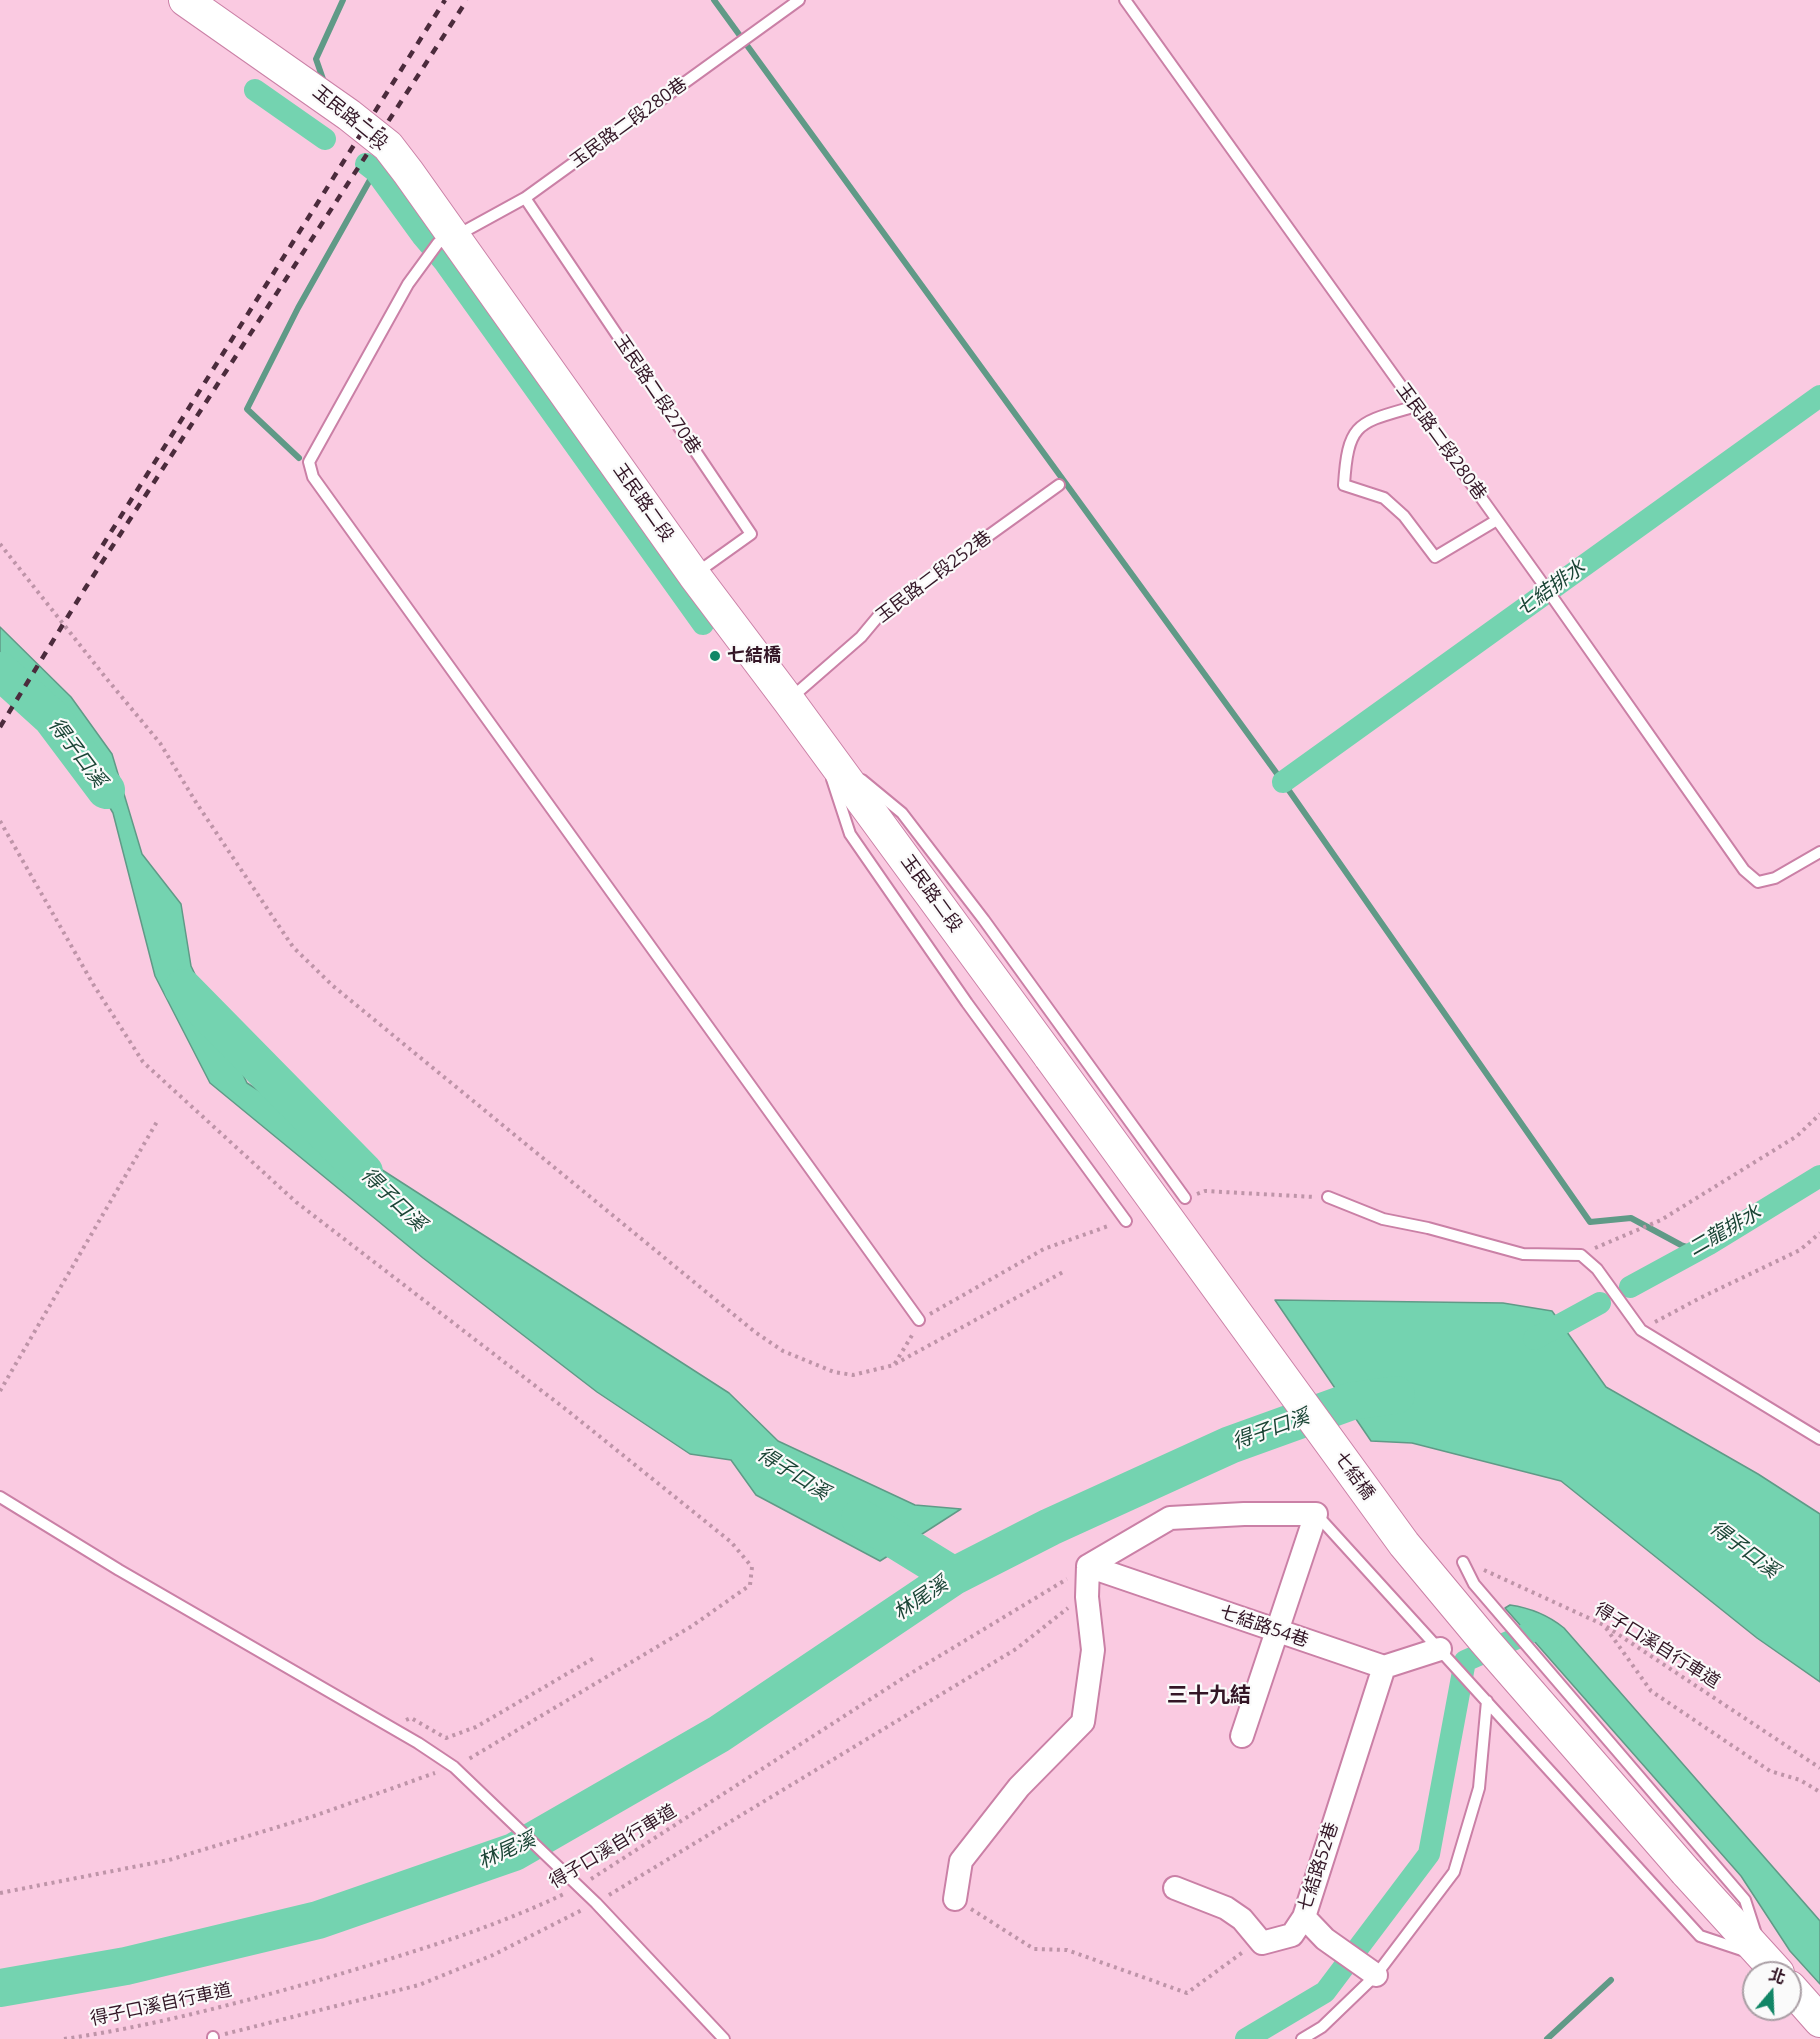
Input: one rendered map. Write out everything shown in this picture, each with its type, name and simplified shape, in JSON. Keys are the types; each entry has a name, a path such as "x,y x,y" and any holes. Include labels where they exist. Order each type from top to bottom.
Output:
{"street":[{"name":"玉民路二段","path":"185,0 318,92 388,146 694,575 1050,1057"},
{"name":"七結橋","path":"1050,1057 1404,1544 1484,1640 1686,1872 1767,1961"},
{"path":"955,1899 961,1861 1019,1787 1083,1722 1093,1650 1087,1597 1088,1566 1170,1518 1244,1514 1316,1514 1242,1736"},
{"name":"七結路54巷","path":"1088,1566 1384,1667"},
{"path":"1384,1667 1440,1649"},
{"name":"七結路52巷","path":"1262,1943 1292,1935 1304,1917 1384,1667"},
{"path":"1175,1888 1226,1908 1242,1919 1262,1943"},
{"path":"1304,1917 1325,1939 1377,1976"},
{"path":"1802,2001 1820,2021"}],"lane":[{"name":"玉民路二段280巷","path":"799,0 525,198 454,237 438,243 408,284 309,462 313,477 919,1320"},
{"name":"玉民路二段280巷","path":"1125,0 1553,598 1744,870 1758,882 1775,878 1820,852"},
{"name":"玉民路二段270巷","path":"525,198 751,534 694,575"},
{"path":"1416,406 1371,419 1354,432 1346,460 1344,485 1384,498 1404,516 1435,557 1497,520"},
{"name":"玉民路二段252巷","path":"789,701 861,637 881,613 1059,485"},
{"path":"821,744 902,813 984,920 1185,1198"},
{"path":"821,744 850,834 967,1003 1126,1221"},
{"path":"1328,1197 1383,1219 1428,1228 1522,1254 1581,1256 1597,1269 1641,1330 1820,1439"},
{"path":"0,1497 119,1570 408,1737 454,1767 596,1903 724,2039"},
{"path":"1316,1514 1700,1936 1761,1961"},
{"path":"1463,1562 1474,1584 1745,1900 1769,1961"},
{"path":"1302,2039 1322,2027 1377,1976 1454,1872 1479,1788 1487,1701"}],"path":[{"path":"0,544 160,742 203,813 293,947 333,986 384,1030 746,1324 783,1351 834,1372 853,1375 894,1365 1065,1270"},
{"path":"0,821 93,984 143,1062 296,1202 577,1419 731,1542 752,1567 750,1585 692,1626 454,1767 314,1816 169,1860 0,1893"},
{"path":"1581,1256 1607,1241 1660,1220 1797,1136 1820,1114"},
{"path":"0,1391 158,1120"},
{"path":"1641,1330 1700,1298 1800,1250 1820,1233"},
{"path":"894,1365 912,1338 919,1320"},
{"name":"得子口溪自行車道","path":"1463,1562 1604,1625 1820,1768"},
{"name":"得子口溪自行車道","path":"64,2039 111,2032 249,2000 408,1954 536,1907 580,1887 908,1675 1088,1566"},
{"path":"213,2038 419,1985 493,1955 596,1903 1016,1649 1058,1615 1087,1597"},
{"path":"1604,1625 1651,1691 1770,1771 1800,1780 1820,1792"},
{"path":"405,1720 411,1718 446,1738 476,1727 594,1658"},
{"path":"955,1899 1034,1949 1067,1950 1187,1993 1250,1947 1262,1943"}],"water":[{"path":"0,627 71,697 112,754 142,854 181,904 191,966 247,1083 729,1393 778,1441 915,1505 961,1509 880,1561 756,1495 731,1460 690,1454 597,1392 423,1258 210,1083 155,976 113,813 45,697 0,675"},
{"path":"1275,1300 1503,1303 1552,1311 1606,1387 1758,1474 1820,1514 1820,1682 1757,1638 1561,1481 1412,1443 1371,1441"},
{"path":"1510,1605 1525,1608 1552,1619 1564,1628 1820,1921 1820,1984 1802,1964 1802,1961 1799,1961 1790,1951 1741,1876 1505,1608"}],"waterway":[{"path":"327,84 324,82 316,59 343,0"},
{"path":"714,0 1283,782 1590,1222 1631,1218 1681,1245 1697,1250"},
{"path":"255,90 325,139"},
{"path":"366,164 375,171 445,263 703,624"},
{"path":"299,458 247,409 298,308 375,171"},
{"name":"七結排水","path":"1283,782 1820,396"},
{"name":"得子口溪","path":"0,671 52,718 106,790"},
{"name":"得子口溪","path":"183,988 364,1172"},
{"name":"二龍排水","path":"1630,1287 1709,1244 1820,1176"},
{"name":"二龍排水","path":"1534,1339 1600,1303"},
{"name":"林尾溪","path":"0,1988 126,1966 318,1920 514,1852 719,1734 954,1576 1050,1527 1230,1445 1352,1401 1396,1395"},
{"name":"得子口溪","path":"860,1518 954,1576"},
{"path":"1246,2039 1325,1992 1429,1854 1465,1661 1540,1628 1551,1640"},
{"path":"1547,2039 1611,1980"}],"railway":[{"path":"94,559 445,0"},
{"path":"0,727 86,587 467,0"}],"place":[{"name":"七結橋","path":"715,656"}],"district":[{"name":"三十九結","path":"1209,1696"}]}
